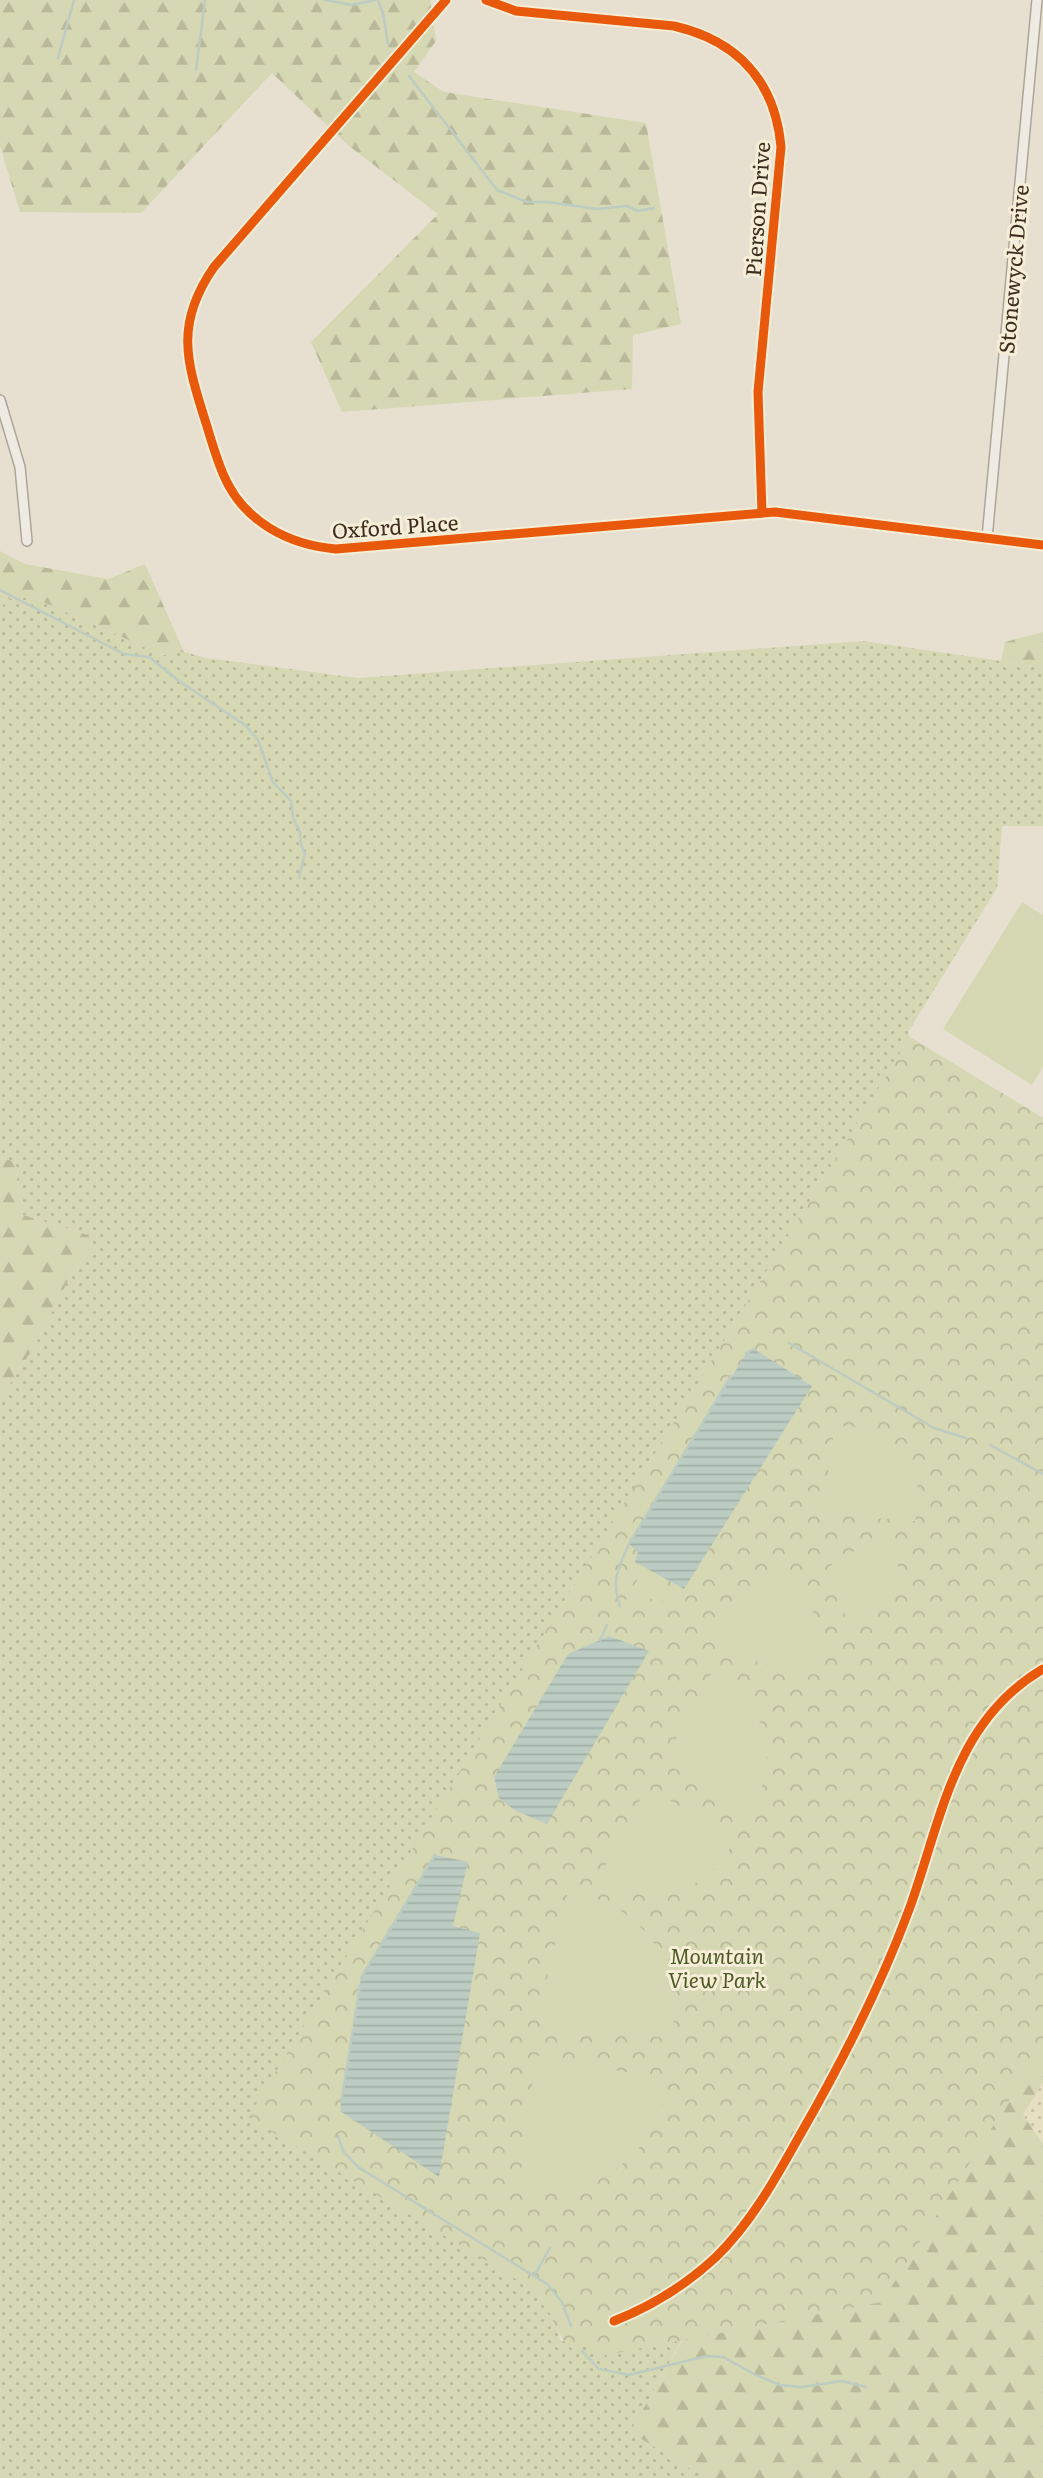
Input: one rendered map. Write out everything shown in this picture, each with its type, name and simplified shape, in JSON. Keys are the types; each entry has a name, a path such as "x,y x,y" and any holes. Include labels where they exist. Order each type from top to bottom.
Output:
{"street":[{"name":"Oxford Place","path":"446,0 214,267 200,290 189,325 187,343 190,372 219,462 233,492 250,513 282,536 307,545 336,549 762,513 786,513 1043,545"},
{"name":"Pierson Drive","path":"486,0 516,11 674,26 690,30 705,35 730,50 750,67 766,90 777,117 781,147 758,392 762,513"},
{"name":"Stonewyck Drive","path":"987,538 1040,12 1037,0"},
{"path":"0,400 20,467 27,541"},
{"path":"614,2321 658,2301 688,2281 738,2234 757,2207 821,2098 875,1992 910,1907 962,1755 978,1729 1003,1700 1043,1669"}],"shaded area":[{"path":"754,1349 812,1386 684,1589 635,1562 638,1552 629,1544 747,1352"},
{"path":"609,1636 649,1651 547,1824 516,1811 499,1798 494,1777 568,1654"},
{"path":"435,1855 468,1862 453,1926 480,1933 439,2177 340,2111 361,1978"},
{"path":"1043,2082 1043,2144 1023,2115"}],"green space":[{"path":"0,0 430,0 436,41 414,72 444,92 646,123 681,324 633,335 632,389 342,412 311,342 438,214 349,146 272,73 141,213 20,212 0,146"},
{"path":"0,551 25,564 108,579 145,564 184,652 162,655 32,597 5,599 0,616"},
{"path":"32,597 162,655 184,652 206,658 358,678 863,641 1043,669 1043,826 1002,826 997,888 908,1032 910,1037 249,2117 531,2288 546,2306 561,2341 589,2343 597,2356 695,2316 631,2432 706,2478 0,2478 0,1399 34,1347 68,1281 93,1243 88,1235 23,1215 14,1161 0,1158 0,616 5,599"},
{"path":"1043,632 1043,669 1001,661 1005,642"},
{"path":"1022,902 1043,915 1043,1067 1032,1085 943,1029"},
{"name":"Mountain View Park","path":"910,1037 1043,1118 1043,2047 882,2302 596,2357 589,2343 574,2350 566,2343 539,2295 531,2288 248,2117"},
{"path":"0,1158 14,1161 23,1215 88,1235 93,1243 68,1281 34,1347 0,1399"},
{"path":"835,1427 863,1428 879,1434 893,1443 904,1455 917,1485 915,1521 829,1515 823,1505"},
{"path":"893,1541 898,1569 891,1594 873,1613 847,1623 831,1562 835,1556"},
{"path":"781,1572 793,1575 834,1650 817,1660 782,1666 749,1658 722,1635 712,1619"},
{"path":"641,1574 667,1591 660,1604 633,1587"},
{"path":"632,1590 658,1606 651,1617 625,1601"},
{"path":"712,1672 731,1684 746,1699 757,1715 764,1734 767,1753 765,1773 760,1793 750,1813 669,1765 667,1756"},
{"path":"1043,1710 1043,2082 1023,2115 1043,2144 1043,2478 706,2478 630,2432"},
{"path":"655,1792 735,1839 724,1858 710,1873 694,1884 658,1894 618,1888 599,1878 642,1796"},
{"path":"568,1891 594,1898 618,1909 637,1924 653,1942 664,1963 671,1986 674,2011 672,2038 546,2027 538,2015"},
{"path":"536,2055 667,2080 661,2107 651,2131 636,2151 618,2167 596,2179 572,2186 547,2189 519,2186"}],"waterway":[{"path":"58,58 74,0"},
{"path":"196,70 205,0"},
{"path":"325,0 352,5 375,0"},
{"path":"378,0 388,44"},
{"path":"409,76 497,190 527,202 597,209 627,206 638,211 654,208"},
{"path":"0,590 124,654 149,657 179,681 245,725 258,740 273,782 291,801 293,817 305,854 299,878"},
{"path":"789,1343 934,1428 966,1438"},
{"path":"746,1353 754,1349"},
{"path":"620,1606 616,1581 629,1544 731,1376"},
{"path":"990,1445 1043,1474"},
{"path":"600,1640 607,1625"},
{"path":"361,1978 435,1855"},
{"path":"354,2023 360,1985"},
{"path":"341,2103 353,2030"},
{"path":"338,2136 343,2151 358,2167 547,2284 562,2302 571,2326"},
{"path":"534,2276 550,2248"},
{"path":"582,2351 599,2369 629,2375 707,2356 723,2357 780,2385 801,2387 842,2381 866,2387"}],"cycle path":[{"path":"446,0 214,267 193,306 188,342 189,360 198,398 224,476 243,506 256,518 285,536 319,547 336,549 775,512 1043,545"},
{"path":"486,0 516,11 674,26 697,33 734,53 749,67 771,102 781,147 758,392 762,513"},
{"path":"614,2321 642,2309 693,2277 729,2244 762,2199 831,2080 874,1995 910,1907 955,1774 970,1744 989,1716 1013,1691 1043,1669"}]}
